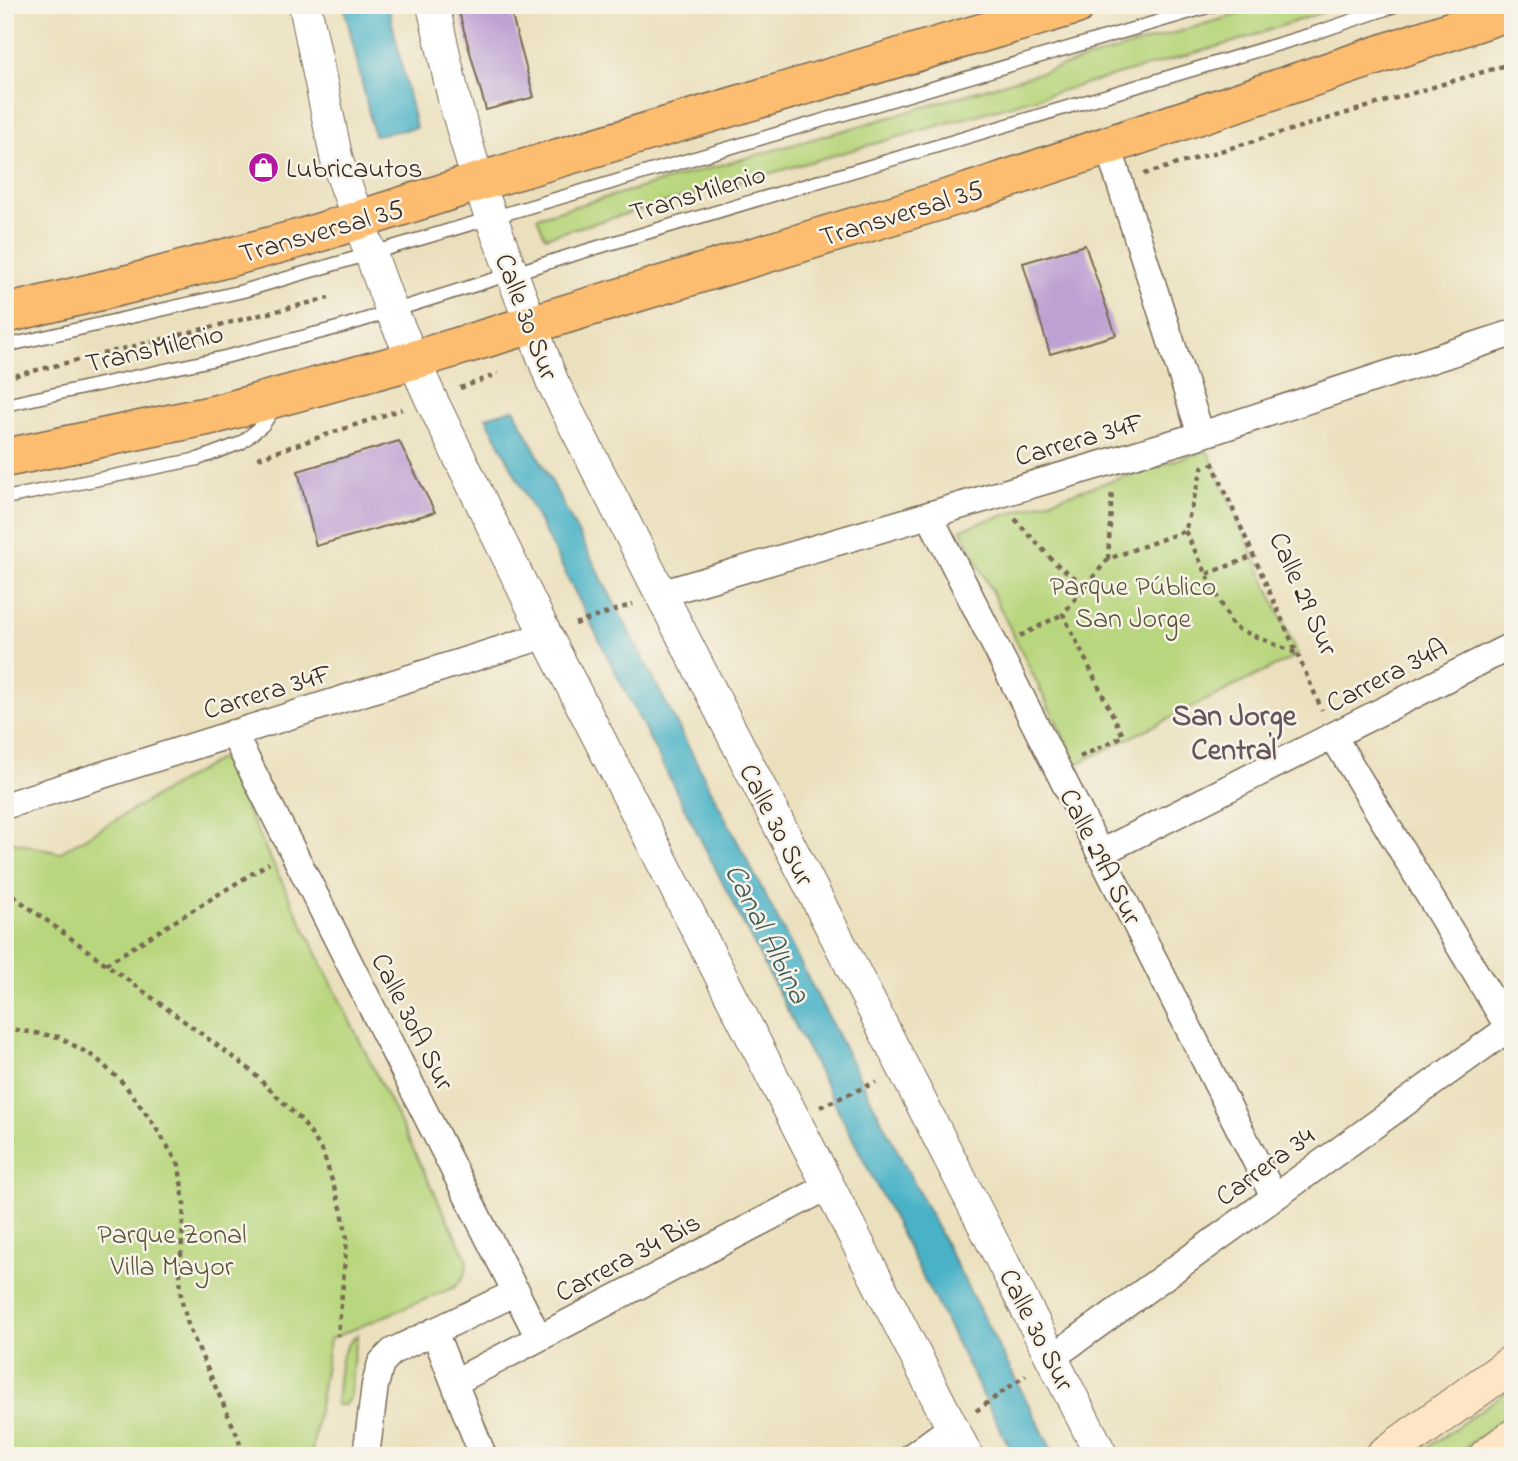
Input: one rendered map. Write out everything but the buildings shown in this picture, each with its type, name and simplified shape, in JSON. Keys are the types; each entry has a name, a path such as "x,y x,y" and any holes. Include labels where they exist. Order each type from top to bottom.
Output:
{"highway":[{"name":"Transversal 35","path":"5,314 146,280 364,237 478,183 1076,5"},
{"name":"Transversal 35","path":"5,458 161,427 414,360 969,192 1513,10"}],"main road":[{"path":"1384,1456 1513,1363"},
{"path":"1488,1456 1513,1438"}],"street":[{"path":"305,5 337,161 392,312 546,635 828,1186 962,1420 967,1456"},
{"path":"433,5 454,99 478,183"},
{"path":"1108,146 1204,443"},
{"name":"Calle 30 Sur","path":"478,183 552,381 575,429 660,594 1040,1365 1102,1456"},
{"name":"Carrera 34F","path":"660,594 1114,461 1204,443 1513,333"},
{"name":"Calle 29A Sur","path":"929,515 1274,1197"},
{"name":"Carrera 34F","path":"7,805 546,635"},
{"name":"Carrera 34A","path":"1100,853 1513,645"},
{"name":"Calle 30A Sur","path":"233,733 540,1338"},
{"path":"1333,736 1511,1029"},
{"name":"Carrera 34","path":"1040,1365 1511,1029"},
{"name":"Carrera 34 Bis","path":"455,1382 828,1186"},
{"path":"366,1456 375,1385 381,1363 393,1351 517,1292"},
{"path":"434,1331 483,1456"},
{"path":"912,1456 962,1420"}],"lane":[{"name":"TransMilenio","path":"5,346 243,290 364,237 491,218 1214,5"},
{"name":"TransMilenio","path":"5,405 225,357 392,312 1308,35 1398,5"},
{"path":"5,498 198,459 241,443 263,425 283,396"}],"path":[{"path":"325,288 333,309"},
{"path":"5,378 329,298"},
{"path":"1204,443 1185,531 1233,627 1298,655"},
{"name":"Calle 29 Sur","path":"1204,443 1333,736"},
{"path":"1108,559 1114,461"},
{"path":"1010,513 1055,563 1086,586"},
{"path":"997,648 1063,614 1108,559 1185,531"},
{"path":"1207,575 1254,556"},
{"path":"581,622 620,608"},
{"path":"1063,614 1123,736 1077,759"},
{"path":"106,964 275,859"},
{"path":"5,890 248,1068 302,1121 321,1150 342,1211 348,1240 338,1336"},
{"path":"5,1028 59,1037 96,1058 124,1084 179,1165 184,1205 181,1298 189,1328 238,1437 243,1456"},
{"path":"827,1104 872,1083"},
{"path":"962,1420 1040,1365"}],"green space":[{"path":"1269,5 1344,5 1237,41 545,237 537,217 887,118"},
{"name":"Parque Público San Jorge","path":"1207,450 1298,655 1077,764 961,529"},
{"name":"Parque Zonal Villa Mayor","path":"221,758 467,1259 466,1271 453,1288 330,1339 311,1456 5,1456 5,840 59,853"},
{"path":"358,1334 350,1398 344,1405 336,1405 342,1357"},
{"path":"1513,1387 1513,1413 1453,1456 1416,1456"}],"water":[{"path":"344,5 388,5 416,128 374,135"},
{"name":"Canal Albina","path":"514,409 1055,1456 1014,1456 486,417"}],"place":[{"name":"Lubricautos","path":"263,167"}],"district":[{"name":"San Jorge Central","path":"1234,732"}]}
